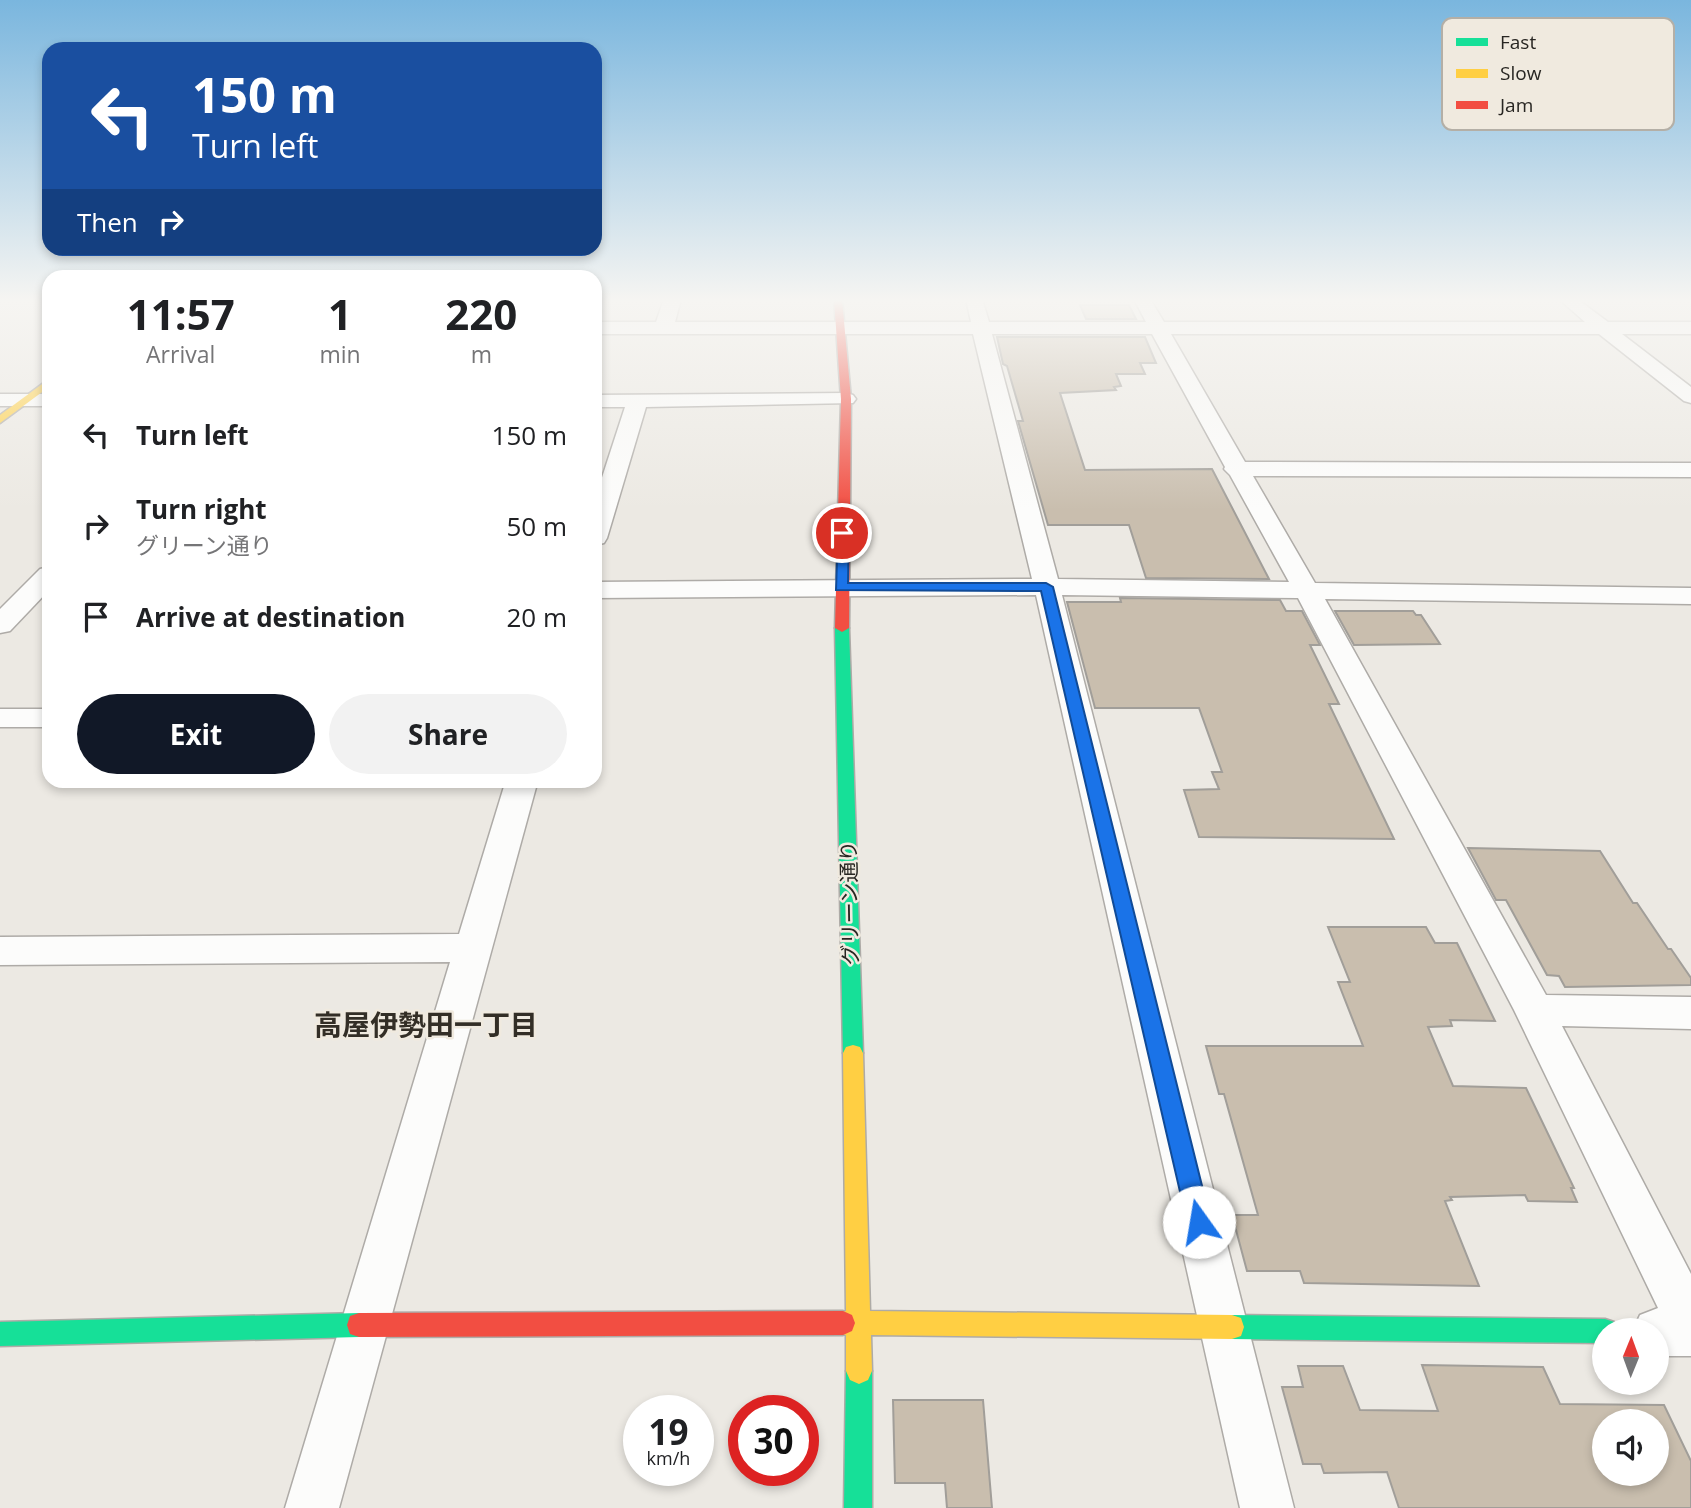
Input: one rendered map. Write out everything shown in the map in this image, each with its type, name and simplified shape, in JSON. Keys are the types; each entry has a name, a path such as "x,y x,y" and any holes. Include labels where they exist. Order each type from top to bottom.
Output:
{"street":[{"name":"グリーン通り","path":"843,369 846,399 841,587 859,1323 858,1508"},
{"path":"993,369 1266,1508"},
{"path":"1180,369 1307,591 1534,1010 1691,1324"},
{"path":"1656,369 1691,397"},
{"path":"0,420 42,388"},
{"path":"602,401 846,399"},
{"path":"0,400 42,400"},
{"path":"602,492 637,401"},
{"path":"1235,469 1691,470"},
{"path":"0,625 42,587"},
{"path":"602,590 1046,587 1691,596"},
{"path":"0,718 42,718"},
{"path":"312,1508 520,788"},
{"path":"0,951 473,947"},
{"path":"1534,1010 1691,1013"},
{"path":"0,1334 364,1325 859,1323 1592,1331"},
{"path":"1670,1332 1691,1332"}],"building":[{"path":"1008,369 1143,369 1145,374 1116,374 1121,386 1114,387 1116,390 1060,393 1085,470 1212,469 1269,579 1146,578 1129,525 1048,525 1018,421 1023,421"},
{"path":"1120,598 1280,600 1286,611 1302,611 1320,645 1310,645 1339,704 1329,704 1394,839 1199,837 1184,790 1219,789 1212,772 1222,772 1199,708 1095,708 1067,602 1121,602"},
{"path":"1335,611 1413,611 1416,615 1421,615 1440,644 1354,645"},
{"path":"1468,848 1600,851 1633,903 1637,903 1691,978 1691,985 1565,987 1559,976 1547,975 1506,900 1496,900"},
{"path":"1328,927 1426,927 1435,943 1457,943 1495,1021 1450,1020 1452,1026 1428,1027 1453,1086 1526,1088 1574,1188 1571,1188 1577,1202 1528,1201 1525,1195 1450,1197 1452,1200 1445,1201 1479,1286 1304,1283 1300,1271 1247,1271 1232,1215 1258,1215 1224,1094 1219,1094 1206,1046 1363,1046 1338,982 1350,982"},
{"path":"1422,1365 1543,1367 1560,1404 1664,1405 1666,1409 1592,1409 1592,1486 1669,1486 1669,1415 1691,1461 1691,1508 1399,1508 1387,1472 1324,1473 1321,1464 1303,1464 1282,1387 1303,1387 1298,1366 1343,1366 1360,1410 1438,1411"},
{"path":"893,1400 983,1400 992,1508 947,1508 945,1483 895,1483"}],"traffic: fast":[{"path":"842,628 853,1053"},
{"path":"0,1334 359,1325"},
{"path":"1232,1327 1592,1331"},
{"path":"858,1508 859,1371"}],"traffic: slow":[{"path":"0,420 42,387"},
{"path":"853,1053 859,1371"},
{"path":"843,1323 1232,1327"}],"traffic: jam":[{"path":"842,628 846,399 844,369"},
{"path":"359,1325 843,1323"}],"district":[{"name":"高屋伊勢田一丁目","path":"426,1024"}],"route":[{"path":"842,533 841,587 1046,587 1199,1222"}]}
